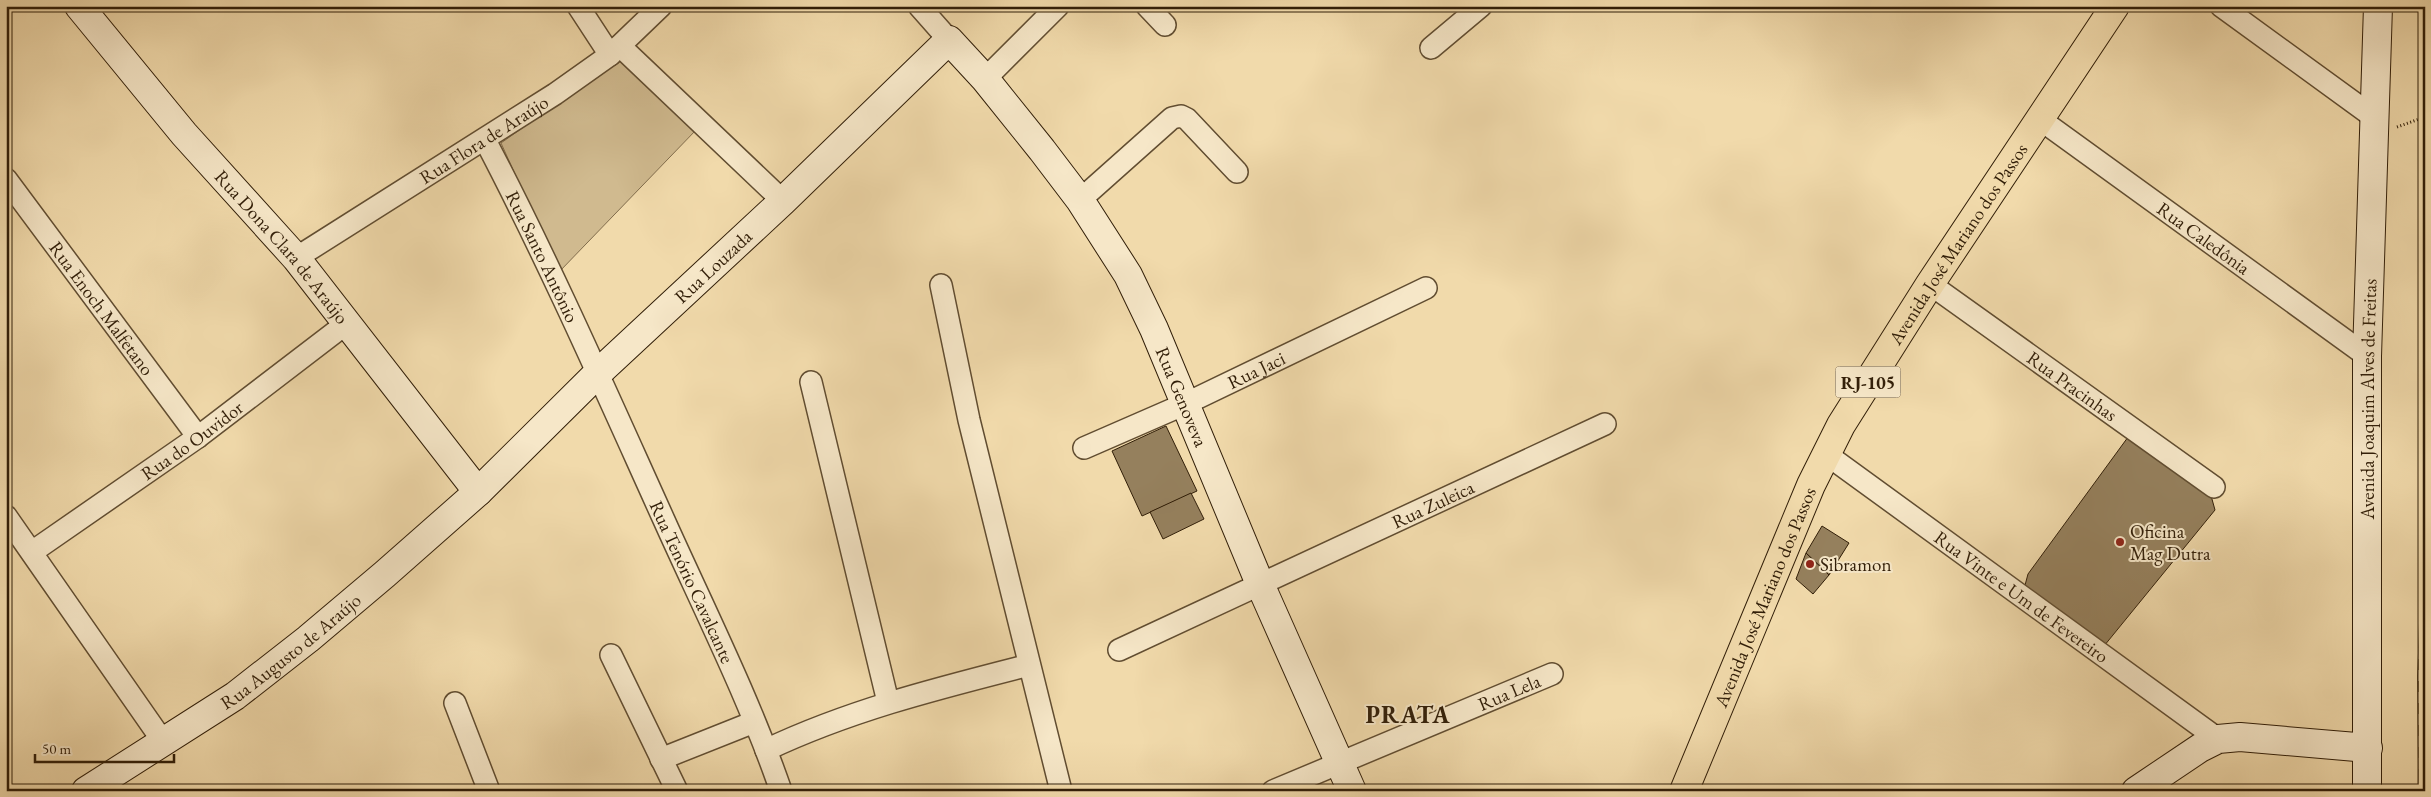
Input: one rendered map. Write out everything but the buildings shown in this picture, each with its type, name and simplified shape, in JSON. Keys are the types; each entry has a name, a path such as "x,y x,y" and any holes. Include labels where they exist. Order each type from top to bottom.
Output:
{"main road":[{"name":"Avenida José Mariano dos Passos","path":"1684,791 1811,485 1840,425 1930,284 2041,120 2115,6"}],"street":[{"name":"Rua Dona Clara de Araújo","path":"79,6 184,134 296,258 478,492"},
{"path":"578,6 615,51 783,201"},
{"name":"Rua Flora de Araújo","path":"296,258 485,140 615,51 661,6"},
{"path":"918,6 949,40"},
{"path":"985,79 1058,6"},
{"path":"1147,6 1164,26"},
{"path":"1431,48 1481,6"},
{"path":"2221,6 2374,123"},
{"name":"Avenida Joaquim Alves de Freitas","path":"2367,791 2367,356 2378,6"},
{"name":"Rua Genoveva","path":"949,40 985,79 1080,200 1128,275 1185,404 1260,584 1352,791"},
{"name":"Rua Louzada","path":"478,492 598,373 783,201 949,40"},
{"path":"1080,200 1172,118 1177,116 1187,119 1237,172"},
{"name":"Rua Caledônia","path":"2041,120 2367,356"},
{"name":"Rua Santo Antônio","path":"485,140 534,235 598,373"},
{"name":"Rua Enoch Malfetano","path":"6,179 198,438"},
{"name":"Rua Pracinhas","path":"1930,284 2214,486"},
{"path":"941,285 969,420 1060,791"},
{"name":"Rua Jaci","path":"1084,448 1185,404 1426,288"},
{"name":"Rua do Ouvidor","path":"32,552 198,438 347,322"},
{"name":"Rua Tenório Cavalcante","path":"598,373 754,722 781,791"},
{"path":"811,382 888,702"},
{"name":"Rua Zuleica","path":"1119,650 1605,424"},
{"name":"Rua Vinte e Um de Fevereiro","path":"1826,454 2218,739"},
{"name":"Rua Augusto de Araújo","path":"86,791 162,740 235,696 308,639 478,492"},
{"path":"6,516 162,740"},
{"path":"611,655 677,791"},
{"path":"766,750 818,726 888,702 1029,665"},
{"name":"Rua Lela","path":"1273,791 1340,761 1552,674"},
{"path":"455,703 490,791"},
{"path":"661,758 754,722"},
{"path":"2136,791 2200,748 2218,739 2240,737 2368,748"}],"path":[{"path":"2374,123 2397,127 2425,117"}],"shaded area":[{"path":"619,60 696,130 559,272 501,143"}],"railway":[{"path":"2421,791 2420,676 2425,524"}],"place":[{"name":"Oficina Mag Dutra","path":"2120,542"},
{"name":"Sibramon","path":"1810,564"}],"district":[{"name":"PRATA","path":"1408,714"}]}
